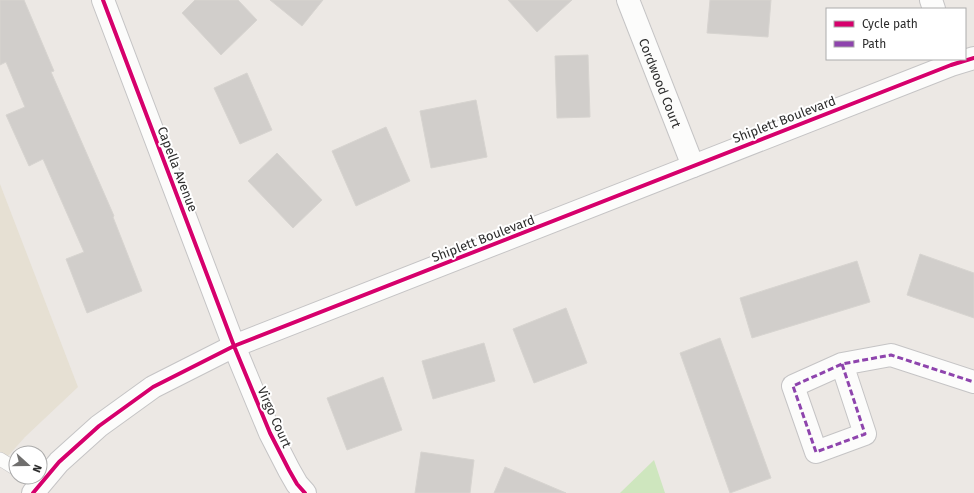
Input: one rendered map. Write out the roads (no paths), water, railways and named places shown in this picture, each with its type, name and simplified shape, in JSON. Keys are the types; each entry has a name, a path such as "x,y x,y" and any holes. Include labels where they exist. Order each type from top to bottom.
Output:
{"street":[{"name":"Capella Avenue","path":"103,0 234,346"},
{"name":"Cordwood Court","path":"628,0 693,166"},
{"name":"Shiplett Boulevard","path":"48,472 99,426 153,387 234,346 693,166 950,62 962,60"},
{"name":"Virgo Court","path":"234,346 270,433 296,484 305,493"},
{"path":"842,364 891,355 974,382"}]}
